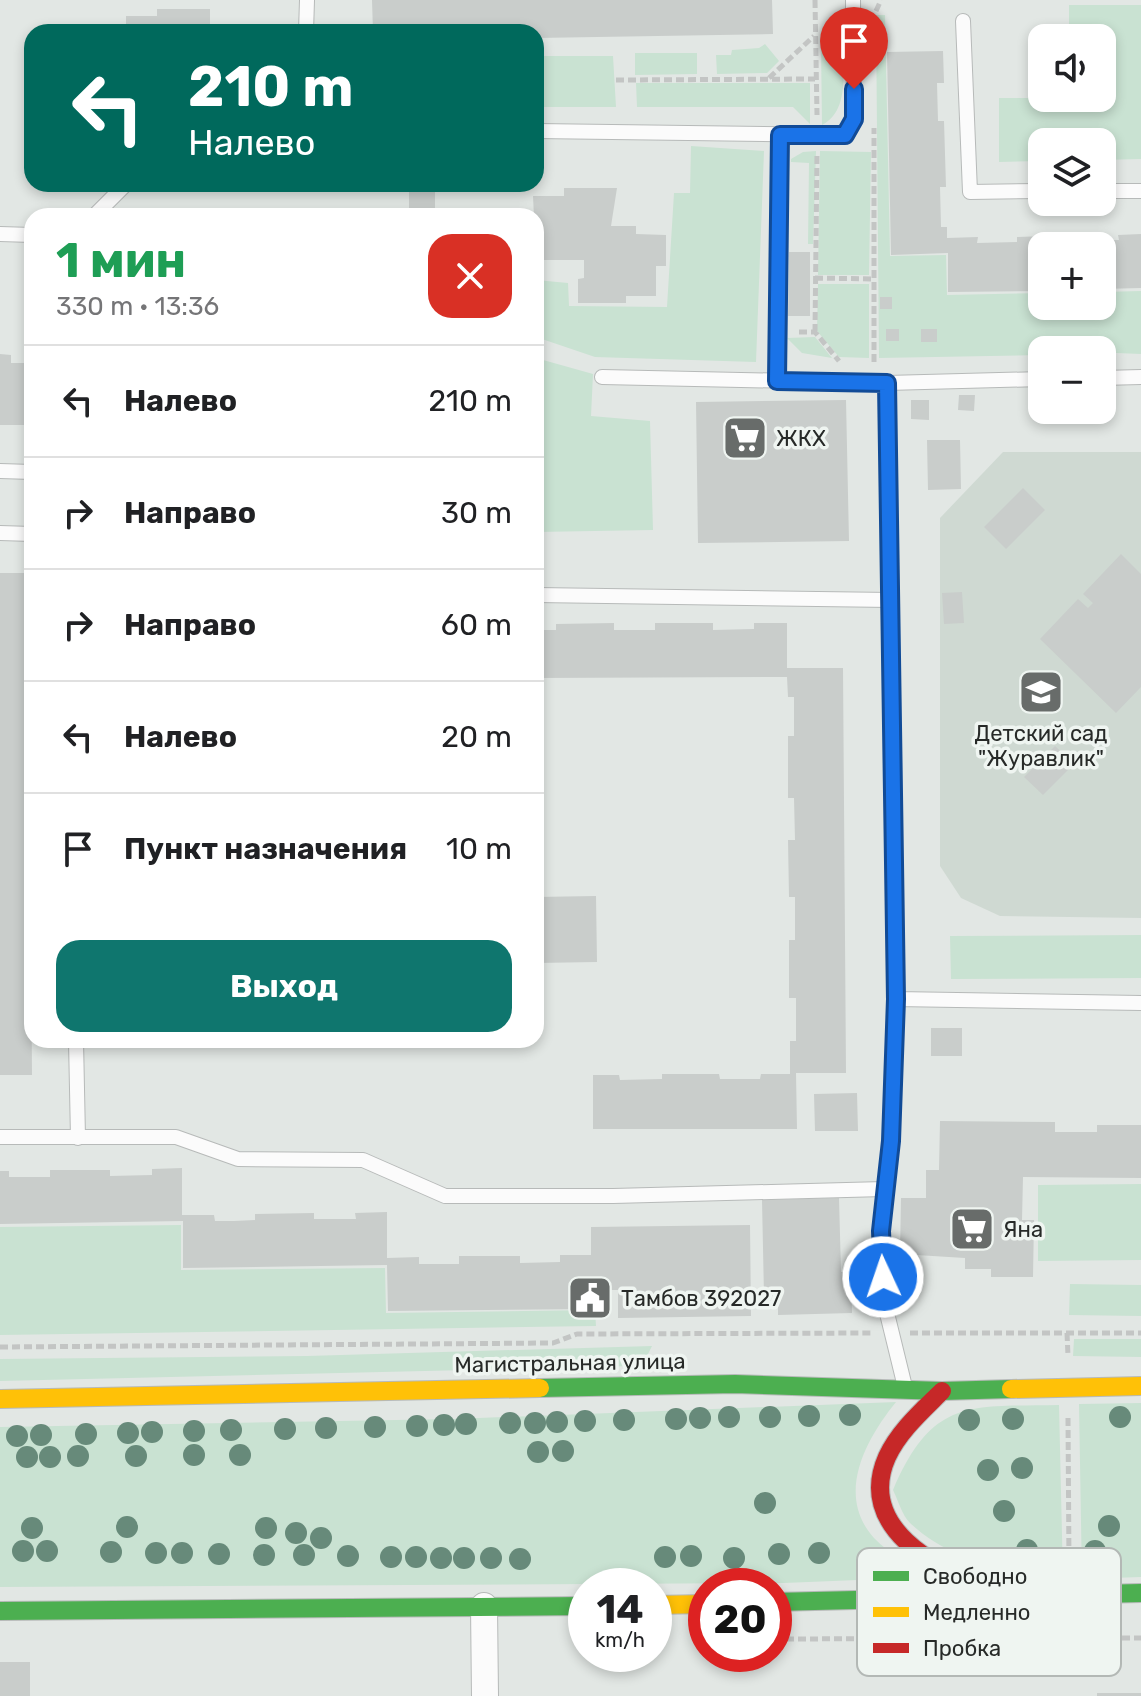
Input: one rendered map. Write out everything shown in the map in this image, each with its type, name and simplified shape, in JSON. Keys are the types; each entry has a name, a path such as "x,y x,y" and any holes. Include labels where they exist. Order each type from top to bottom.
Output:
{"main road":[{"name":"Магистральная улица","path":"0,1399 735,1384 942,1391 1141,1386"},
{"path":"917,1548 894,1530 883,1512 883,1467 904,1431 942,1391"},
{"path":"1121,1593 1141,1593"},
{"path":"792,1601 857,1600"},
{"path":"0,1611 568,1606"}],"street":[{"path":"484,1606 485,1696"}],"lane":[{"path":"306,24 307,0"},
{"path":"544,131 845,135 852,127 853,0"},
{"path":"963,21 970,192 1028,191"},
{"path":"777,381 780,135"},
{"path":"1116,191 1141,191"},
{"path":"102,208 118,192"},
{"path":"0,234 24,235"},
{"path":"602,377 881,383 1028,379"},
{"path":"1116,378 1141,377"},
{"path":"881,383 891,600 896,999 891,1141 881,1231 884,1301 906,1390"},
{"path":"0,471 24,472"},
{"path":"0,533 24,534"},
{"path":"544,595 891,600"},
{"path":"896,999 1141,1003"},
{"path":"76,1048 78,1138"},
{"path":"0,1137 176,1137 238,1159 363,1160 445,1196 613,1196 884,1189"}],"path":[{"path":"815,0 815,332 856,382"},
{"path":"872,18 881,0"},
{"path":"768,79 815,35"},
{"path":"616,80 815,79"},
{"path":"874,123 873,279 881,383"},
{"path":"815,278 873,279"},
{"path":"778,333 815,332"},
{"path":"1067,1333 1069,1548"},
{"path":"0,1347 553,1343 577,1334 1141,1333"},
{"path":"792,1639 857,1639"}],"shaded area":[{"name":"Детский сад \"Журавлик\"","path":"1003,452 1141,452 1141,918 1000,916 961,898 940,866 940,518"}],"green space":[{"path":"1069,5 1141,5 1141,159 1116,160 1116,128 1028,128 1028,161 999,162 999,98 1028,98 1028,112 1116,112 1116,24 1069,24"},
{"path":"876,15 885,15 890,256 946,255 947,295 1028,293 1028,320 1116,320 1116,292 1141,291 1141,354 1116,353 1116,336 1028,336 1028,355 879,358"},
{"path":"765,44 779,61 767,73 717,74 716,55 731,55 732,50 759,48"},
{"path":"821,44 842,44 843,77 837,110 822,125"},
{"path":"635,53 697,53 697,74 635,75"},
{"path":"544,56 613,56 616,107 544,107"},
{"path":"636,83 810,83 810,124 793,107 637,107"},
{"path":"691,146 764,151 756,362 595,357 544,340 544,281 568,283 569,306 667,307 674,193 690,193"},
{"path":"816,151 813,244 808,244 809,163 791,162 791,159 803,152"},
{"path":"820,151 871,152 869,275 818,275"},
{"path":"818,284 869,284 869,358 839,357 817,331"},
{"path":"815,337 832,358 802,353 787,338"},
{"path":"544,360 593,374 591,416 650,421 653,530 544,532"},
{"path":"1141,935 1141,978 951,979 950,936"},
{"path":"1141,1184 1141,1260 1038,1261 1038,1185"},
{"path":"181,1225 181,1270 385,1268 386,1313 595,1310 596,1326 0,1335 0,1227"},
{"path":"1070,1284 1141,1285 1141,1316 1069,1315"},
{"path":"1074,1339 1141,1339 1141,1357 1073,1356"},
{"path":"652,1346 646,1358 634,1366 0,1381 0,1359 307,1356"},
{"path":"896,1402 874,1433 859,1468 856,1486 857,1504 863,1521 885,1548 857,1548 857,1580 792,1583 792,1568 688,1568 688,1583 672,1584 672,1568 568,1568 568,1584 0,1587 0,1427 453,1419"},
{"path":"1141,1403 1141,1577 1121,1578 1121,1548 1081,1548 1079,1404"},
{"path":"1059,1405 1062,1548 945,1548 910,1523 902,1512 893,1490 923,1438 958,1413 1001,1406"}],"building":[{"path":"372,0 772,0 773,34 544,38 544,24 373,24"},
{"path":"157,9 210,9 210,24 126,24 126,16 157,16"},
{"path":"943,51 944,83 937,83 938,121 944,121 946,187 940,187 941,227 947,227 947,238 978,237 977,243 1017,242 1017,237 1028,237 1028,291 948,292 948,253 891,255 887,52"},
{"path":"564,188 617,188 611,226 636,226 636,234 666,235 666,266 656,266 656,296 626,296 626,303 578,303 578,279 584,278 584,260 544,260 544,208 534,208 533,196 564,196"},
{"path":"409,192 435,192 435,208 409,208"},
{"path":"1141,234 1141,288 1116,289 1118,235"},
{"path":"789,252 810,252 810,316 788,316"},
{"path":"880,297 892,297 892,309 880,309"},
{"path":"886,329 899,329 899,341 886,341"},
{"path":"921,329 937,329 937,342 921,342"},
{"path":"0,354 11,355 11,363 24,363 24,425 0,425"},
{"path":"959,395 975,395 974,411 958,410"},
{"path":"846,400 849,541 698,543 696,402"},
{"path":"911,400 929,400 929,420 911,419"},
{"path":"927,440 960,440 961,489 928,490"},
{"path":"1023,488 1045,510 1006,549 984,527"},
{"path":"1121,554 1141,574 1141,687 1116,713 1040,639 1078,599 1088,608 1093,603 1083,594"},
{"path":"0,573 24,573 24,1048 32,1048 32,1075 0,1075"},
{"path":"962,592 964,623 944,624 942,593"},
{"path":"614,623 614,630 655,630 655,623 713,623 713,630 754,629 754,623 787,623 787,668 843,668 846,1073 796,1073 797,1129 593,1129 593,1075 619,1075 620,1080 662,1079 662,1074 719,1074 720,1079 760,1079 761,1074 790,1074 790,1041 796,1041 796,998 789,998 789,940 795,940 795,897 789,897 788,840 795,840 794,798 788,798 788,736 794,736 794,697 788,697 787,677 544,678 544,630 556,630 556,624"},
{"path":"1055,746 1074,764 1043,795 1024,777"},
{"path":"596,896 597,962 544,963 544,897"},
{"path":"931,1028 962,1028 962,1056 931,1056"},
{"path":"857,1093 858,1131 815,1131 814,1094"},
{"path":"940,1121 1055,1122 1055,1132 1097,1132 1097,1125 1141,1125 1141,1178 1023,1177 1022,1220 1034,1220 1033,1277 991,1277 991,1269 965,1269 965,1258 900,1254 901,1198 926,1198 926,1170 939,1170"},
{"path":"182,1168 182,1215 214,1215 215,1221 234,1221 255,1220 255,1214 314,1213 314,1219 356,1219 355,1213 387,1212 387,1258 419,1257 419,1264 459,1264 459,1256 520,1256 520,1263 560,1262 560,1255 591,1255 591,1227 750,1225 751,1316 618,1318 618,1290 592,1290 592,1309 388,1311 387,1265 183,1268 183,1221 0,1224 0,1171 9,1171 9,1177 50,1177 50,1170 110,1170 110,1176 152,1175 152,1169"},
{"path":"839,1198 841,1272 851,1272 852,1313 778,1315 778,1296 764,1296 762,1200"},
{"path":"0,1662 30,1662 30,1696 0,1696"},
{"path":"1097,1693 1141,1693 1141,1696 1097,1696"}],"traffic: fast":[{"path":"540,1388 735,1384 942,1391 1011,1389"},
{"path":"1121,1593 1141,1593"},
{"path":"792,1602 857,1600"},
{"path":"0,1611 568,1606"}],"traffic: slow":[{"path":"1011,1389 1141,1386"},
{"path":"0,1399 540,1388"},
{"path":"672,1605 688,1604"}],"traffic: jam":[{"path":"914,1548 891,1524 882,1504 880,1482 887,1457 898,1439 942,1391"}],"place":[{"name":"ЖКХ","path":"745,438"},
{"name":"Детский сад \"Журавлик\"","path":"1041,692"},
{"name":"Яна","path":"972,1229"},
{"name":"Тамбов 392027","path":"590,1298"}],"route":[{"path":"854,89 854,119 845,135 780,135 777,381 887,383 896,999 891,1141 881,1231 883,1277"}]}
